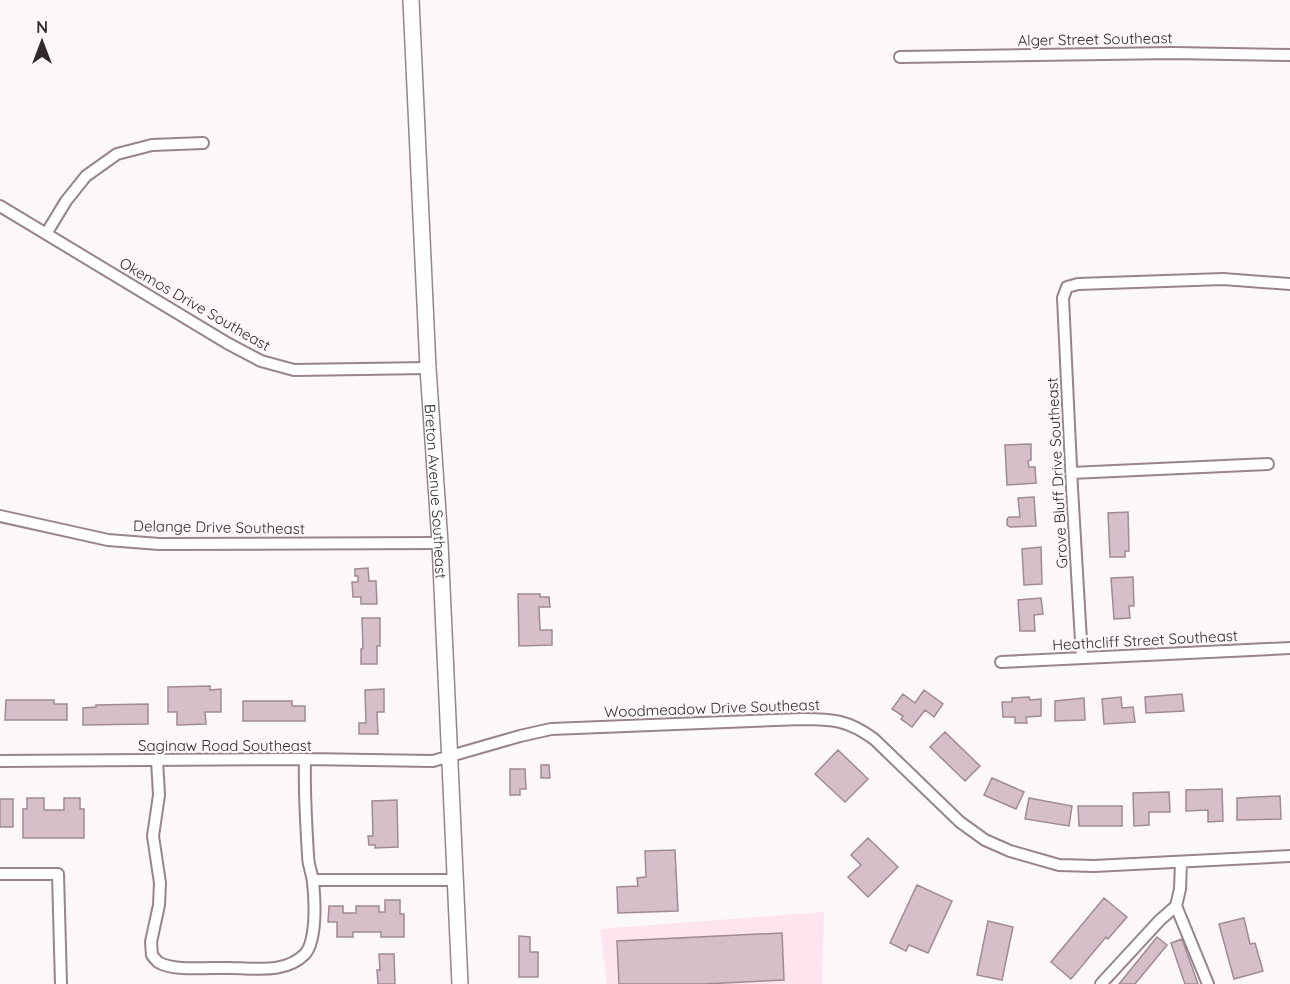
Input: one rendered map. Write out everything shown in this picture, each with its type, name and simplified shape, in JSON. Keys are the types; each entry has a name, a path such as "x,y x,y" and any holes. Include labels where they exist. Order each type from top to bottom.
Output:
{"main road":[{"name":"Breton Avenue Southeast","path":"411,0 428,368 440,543 460,984"}],"street":[{"name":"Alger Street Southeast","path":"900,57 1173,53 1290,55"},
{"path":"46,234 66,201 86,176 117,154 152,145 203,143"},
{"name":"Okemos Drive Southeast","path":"0,206 227,343 261,361 294,370 428,368"},
{"name":"Grove Bluff Drive Southeast","path":"1082,658 1063,298 1067,287 1078,284 1223,279 1290,284"},
{"path":"1071,473 1268,464"},
{"name":"Delange Drive Southeast","path":"0,516 108,540 139,542 440,543"},
{"name":"Heathcliff Street Southeast","path":"1001,662 1290,648"},
{"name":"Woodmeadow Drive Southeast","path":"450,757 551,729 829,719 845,722 861,729 874,739 960,822 985,840 1059,865 1094,866 1290,856"},
{"name":"Saginaw Road Southeast","path":"0,760 433,761 450,757"},
{"path":"157,760 159,795 153,836 160,883 159,905 151,942 152,956 159,963 183,968 276,969 293,962 306,953 312,941 313,880 308,861 304,800 305,759"},
{"path":"1181,862 1180,889 1176,906 1208,984"},
{"path":"0,874 58,874 61,984"},
{"path":"313,880 455,880"},
{"path":"1101,984 1160,920 1176,906"}],"shaded area":[{"path":"824,912 822,984 606,984 600,929"}],"building":[{"path":"1031,444 1031,460 1028,461 1029,467 1035,467 1036,483 1007,485 1005,445"},
{"path":"1034,497 1036,526 1010,527 1007,525 1009,517 1020,517 1018,498"},
{"path":"1128,512 1129,551 1125,551 1125,557 1110,557 1108,513"},
{"path":"1041,547 1042,584 1024,585 1022,549"},
{"path":"368,568 369,581 376,581 377,604 361,604 361,597 353,597 352,582 358,582 355,569"},
{"path":"1133,577 1134,606 1129,606 1130,618 1114,619 1111,578"},
{"path":"518,594 540,594 540,597 549,597 550,607 539,607 540,630 552,630 552,645 519,646"},
{"path":"1041,598 1043,614 1034,615 1035,631 1020,631 1018,600"},
{"path":"362,618 380,618 380,646 377,646 377,664 361,664"},
{"path":"210,686 210,690 221,689 221,712 205,712 206,724 177,725 177,712 168,712 168,687"},
{"path":"384,689 384,712 377,712 378,734 359,734 359,723 366,723 365,690"},
{"path":"924,690 943,704 934,717 925,710 912,727 901,719 903,716 892,709 903,694 915,703"},
{"path":"1182,694 1184,711 1146,713 1145,697"},
{"path":"1029,697 1030,700 1041,699 1041,716 1026,717 1027,723 1015,723 1015,717 1003,717 1002,702 1012,702 1012,698"},
{"path":"1121,697 1122,708 1133,707 1135,722 1104,724 1102,699"},
{"path":"1084,698 1085,720 1055,721 1055,701"},
{"path":"6,700 54,700 54,704 67,704 67,720 5,720"},
{"path":"243,701 292,701 292,706 305,706 305,721 243,721"},
{"path":"148,704 148,724 83,725 83,708 96,707 96,705"},
{"path":"945,732 980,766 965,781 930,747"},
{"path":"838,750 868,779 845,802 815,774"},
{"path":"541,765 549,765 550,778 541,778"},
{"path":"510,769 525,769 526,789 520,789 520,795 510,795"},
{"path":"992,778 1024,792 1016,809 984,795"},
{"path":"1222,789 1223,821 1208,822 1208,810 1186,811 1186,790"},
{"path":"1169,792 1170,812 1149,812 1149,825 1134,826 1133,793"},
{"path":"1280,796 1281,819 1237,820 1237,798"},
{"path":"27,798 44,798 44,810 64,810 64,798 80,798 80,809 84,809 84,838 23,838 23,809 27,809"},
{"path":"1029,798 1072,806 1069,826 1025,819"},
{"path":"0,799 13,799 13,827 0,827"},
{"path":"397,800 398,847 375,848 375,845 369,845 368,836 373,836 372,801"},
{"path":"1078,806 1122,806 1122,826 1079,826"},
{"path":"868,838 898,867 868,897 848,877 861,865 851,855"},
{"path":"675,850 678,911 618,913 617,887 638,886 637,878 646,877 645,851"},
{"path":"917,885 952,901 928,953 909,945 906,951 890,943"},
{"path":"1104,898 1127,917 1108,939 1106,937 1071,979 1051,962"},
{"path":"385,900 400,900 400,914 404,914 404,937 381,937 381,932 353,932 353,937 337,937 337,922 328,922 329,906 343,906 343,913 356,913 356,906 379,906 379,912 385,912"},
{"path":"1244,918 1250,944 1255,943 1263,971 1234,979 1219,924"},
{"path":"988,921 1013,927 1002,980 977,975"},
{"path":"782,933 784,980 704,984 619,984 617,941"},
{"path":"519,936 530,937 530,952 538,952 538,977 519,977"},
{"path":"1157,937 1167,945 1135,984 1119,984"},
{"path":"1182,939 1198,984 1185,984 1171,943"},
{"path":"379,954 394,954 395,984 378,984"}]}
